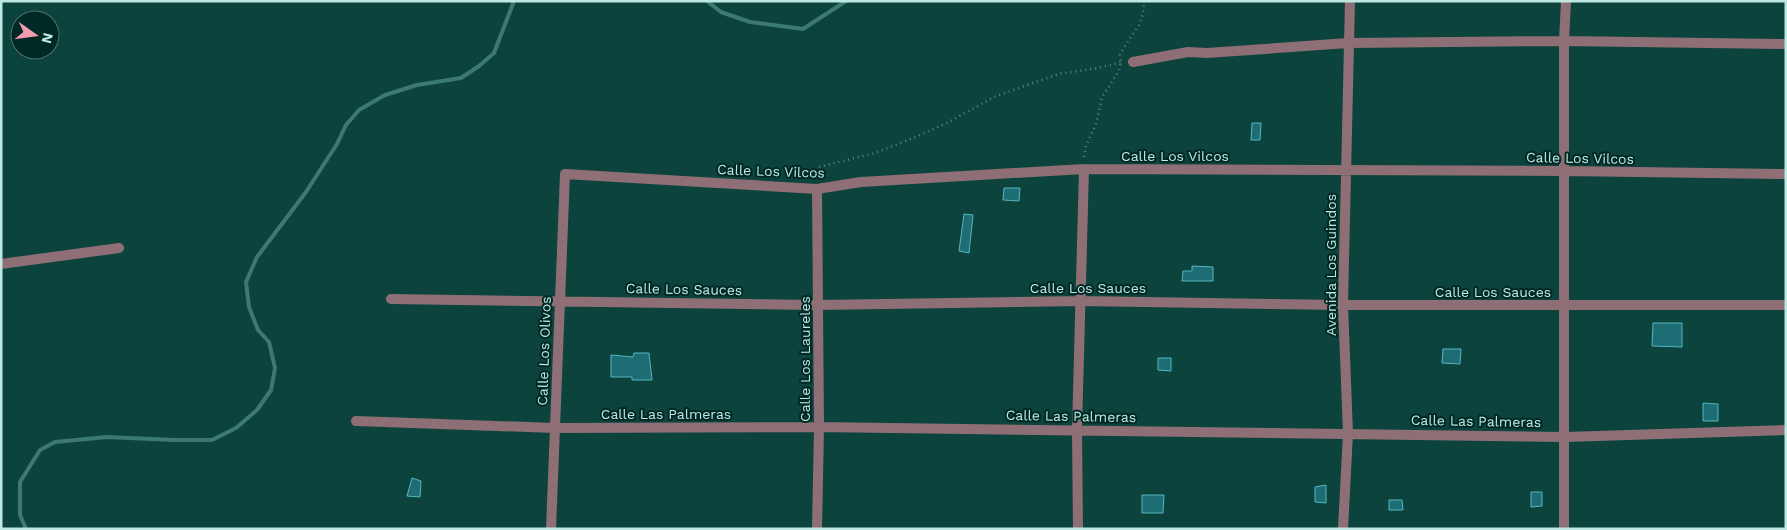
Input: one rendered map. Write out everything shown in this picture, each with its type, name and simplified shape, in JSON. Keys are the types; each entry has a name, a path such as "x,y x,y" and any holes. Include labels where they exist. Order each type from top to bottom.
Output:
{"street":[{"name":"Avenida Los Guindos","path":"1343,529 1348,433 1343,305 1350,1"},
{"path":"1564,529 1564,41 1566,1"},
{"path":"1133,62 1188,52 1207,53 1348,43 1564,41 1786,44"},
{"path":"1078,529 1080,301 1084,169"},
{"name":"Calle Los Vilcos","path":"565,174 818,189 861,182 1084,169 1786,174"},
{"name":"Calle Los Olivos","path":"551,529 565,174"},
{"name":"Calle Los Laureles","path":"817,529 819,427 818,189"},
{"path":"1,264 119,248"},
{"name":"Calle Los Sauces","path":"391,299 818,305 1080,301 1343,305 1786,305"},
{"name":"Calle Las Palmeras","path":"356,421 555,428 819,427 1565,437 1786,430"}],"path":[{"path":"1084,169 1086,146 1096,124 1102,97 1119,71 1120,55 1139,25 1143,14 1144,1"},
{"path":"818,189 819,167 875,153 911,139 947,123 994,97 1026,85 1060,74 1121,62 1133,62"}],"building":[{"path":"1252,123 1261,123 1260,140 1251,140"},
{"path":"1004,188 1020,188 1019,201 1003,200"},
{"path":"964,214 973,215 969,253 959,251"},
{"path":"1192,266 1213,267 1213,281 1182,281 1183,271 1192,271"},
{"path":"1653,323 1682,323 1682,347 1652,346"},
{"path":"1443,349 1461,349 1460,364 1442,363"},
{"path":"634,353 649,353 652,380 632,380 632,377 611,377 611,355 633,357"},
{"path":"1158,358 1171,358 1171,371 1158,370"},
{"path":"1703,403 1718,404 1718,421 1703,421"},
{"path":"412,478 421,481 420,497 407,496"},
{"path":"1326,485 1326,503 1315,502 1315,487"},
{"path":"1531,492 1542,492 1542,506 1531,507"},
{"path":"1142,495 1164,495 1163,513 1142,513"},
{"path":"1389,500 1402,500 1403,510 1389,510"}],"waterway":[{"path":"26,529 20,515 20,482 40,450 55,442 107,437 212,440 236,428 257,410 271,390 275,368 269,342 258,330 249,307 246,282 257,257 306,192 337,144 346,125 359,110 385,95 417,85 461,78 479,66 494,53 514,1"},
{"path":"707,1 721,12 750,22 803,29 846,1"}]}
